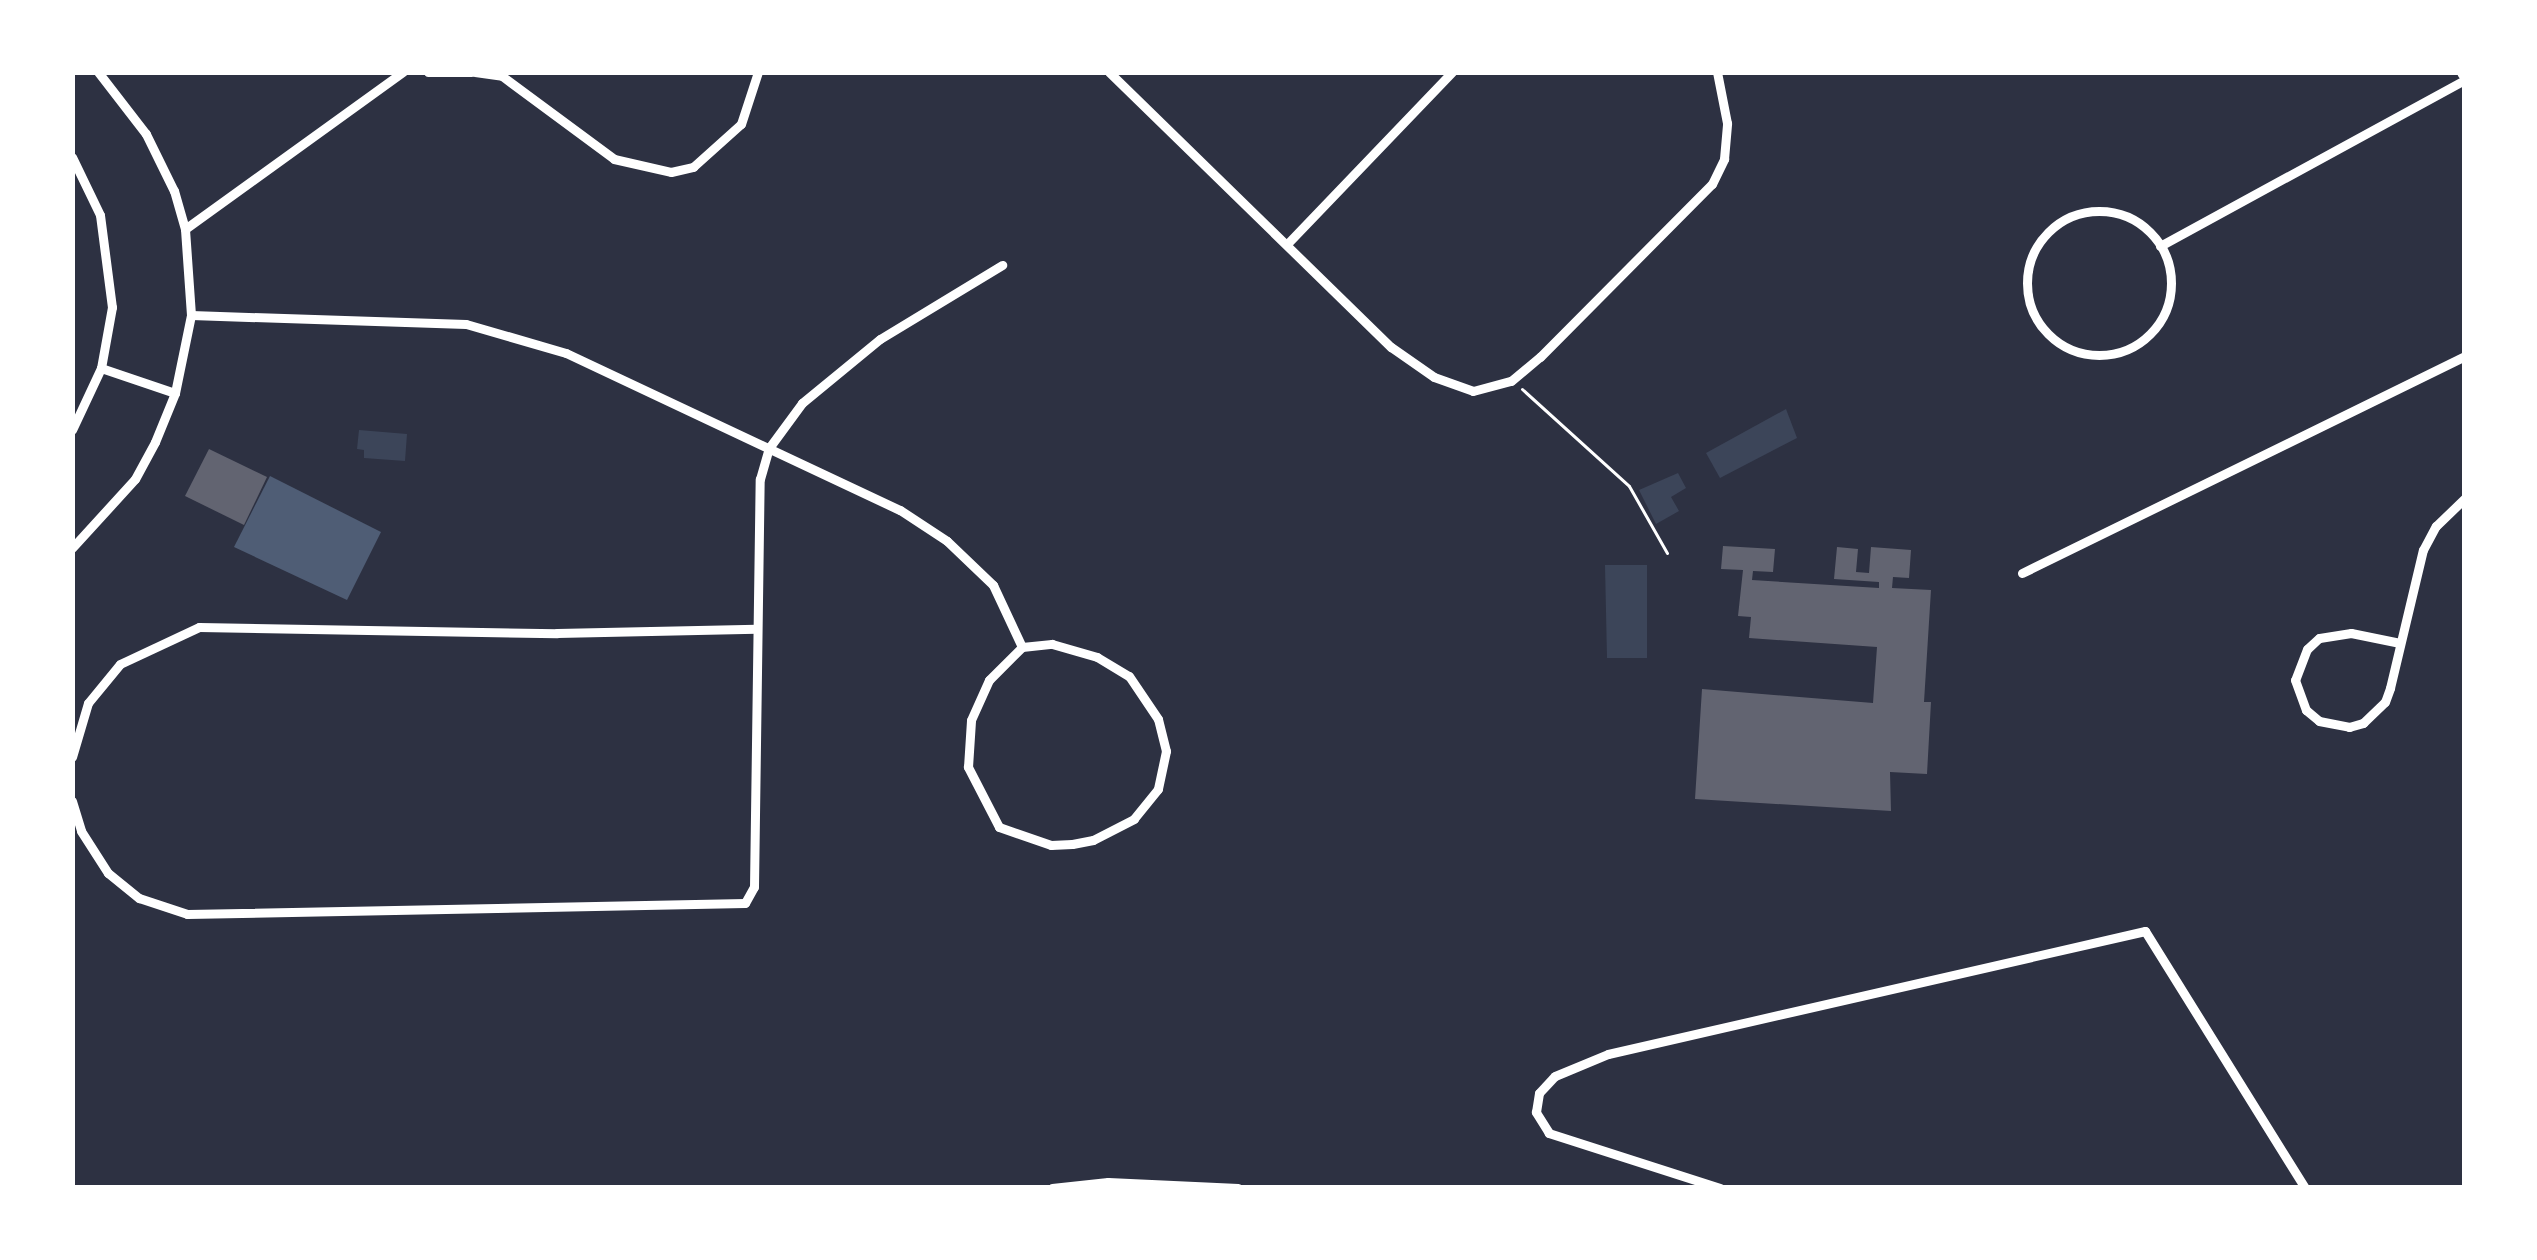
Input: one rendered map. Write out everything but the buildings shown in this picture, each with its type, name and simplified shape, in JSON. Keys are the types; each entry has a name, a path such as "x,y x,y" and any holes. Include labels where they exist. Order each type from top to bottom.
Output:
{"street":[{"path":"72,548 135,479 175,393 191,315 185,229 146,134 98,72"},
{"path":"185,229 404,72"},
{"path":"428,72 502,76 614,159 671,172 693,167 741,124 758,72"},
{"path":"1109,72 1407,360 1458,389 1490,390 1511,381 1581,319 1712,184 1724,159 1727,123 1718,72"},
{"path":"1289,242 1452,72"},
{"path":"2161,246 2465,76"},
{"path":"72,157 100,215 110,260 112,307 101,368 72,430"},
{"path":"2074,215 2123,215 2161,246 2169,267 2164,312 2134,346 2090,355 2068,349 2035,318 2027,270 2052,227 2074,215"},
{"path":"72,801 81,831 108,873 139,898 187,914 745,903 754,887 760,478 769,448 802,404 880,339 1002,265"},
{"path":"191,315 414,321 504,332 604,368 885,500 946,542 993,585 1022,646"},
{"path":"2022,573 2465,356"},
{"path":"101,368 175,393"},
{"path":"2400,643 2351,633 2320,638 2306,649 2295,680 2306,710 2334,727 2349,727 2375,714 2390,688 2423,550 2436,526 2465,498"},
{"path":"72,757 88,703 120,664 199,627 557,633 756,629"},
{"path":"1052,644 1097,657 1129,676 1158,719 1166,751 1158,789 1134,819 1094,840 1051,844 999,827 978,794 968,767 971,720 989,680 1022,646 1052,644"},
{"path":"1720,1188 1559,1138 1540,1124 1536,1112 1539,1093 1556,1076 1608,1054 2145,931 2305,1188"},
{"path":"1052,1188 1142,1182 1238,1188"}],"path":[{"path":"1511,381 1629,486 1667,554"}],"shaded area":[{"path":"1786,409 1797,438 1720,478 1706,453"},
{"path":"359,430 407,434 405,461 364,458 364,450 357,449"},
{"path":"1678,473 1686,488 1671,497 1679,511 1656,524 1639,490"},
{"path":"270,476 381,532 347,600 234,547"},
{"path":"1605,565 1647,565 1647,658 1607,658"}]}
